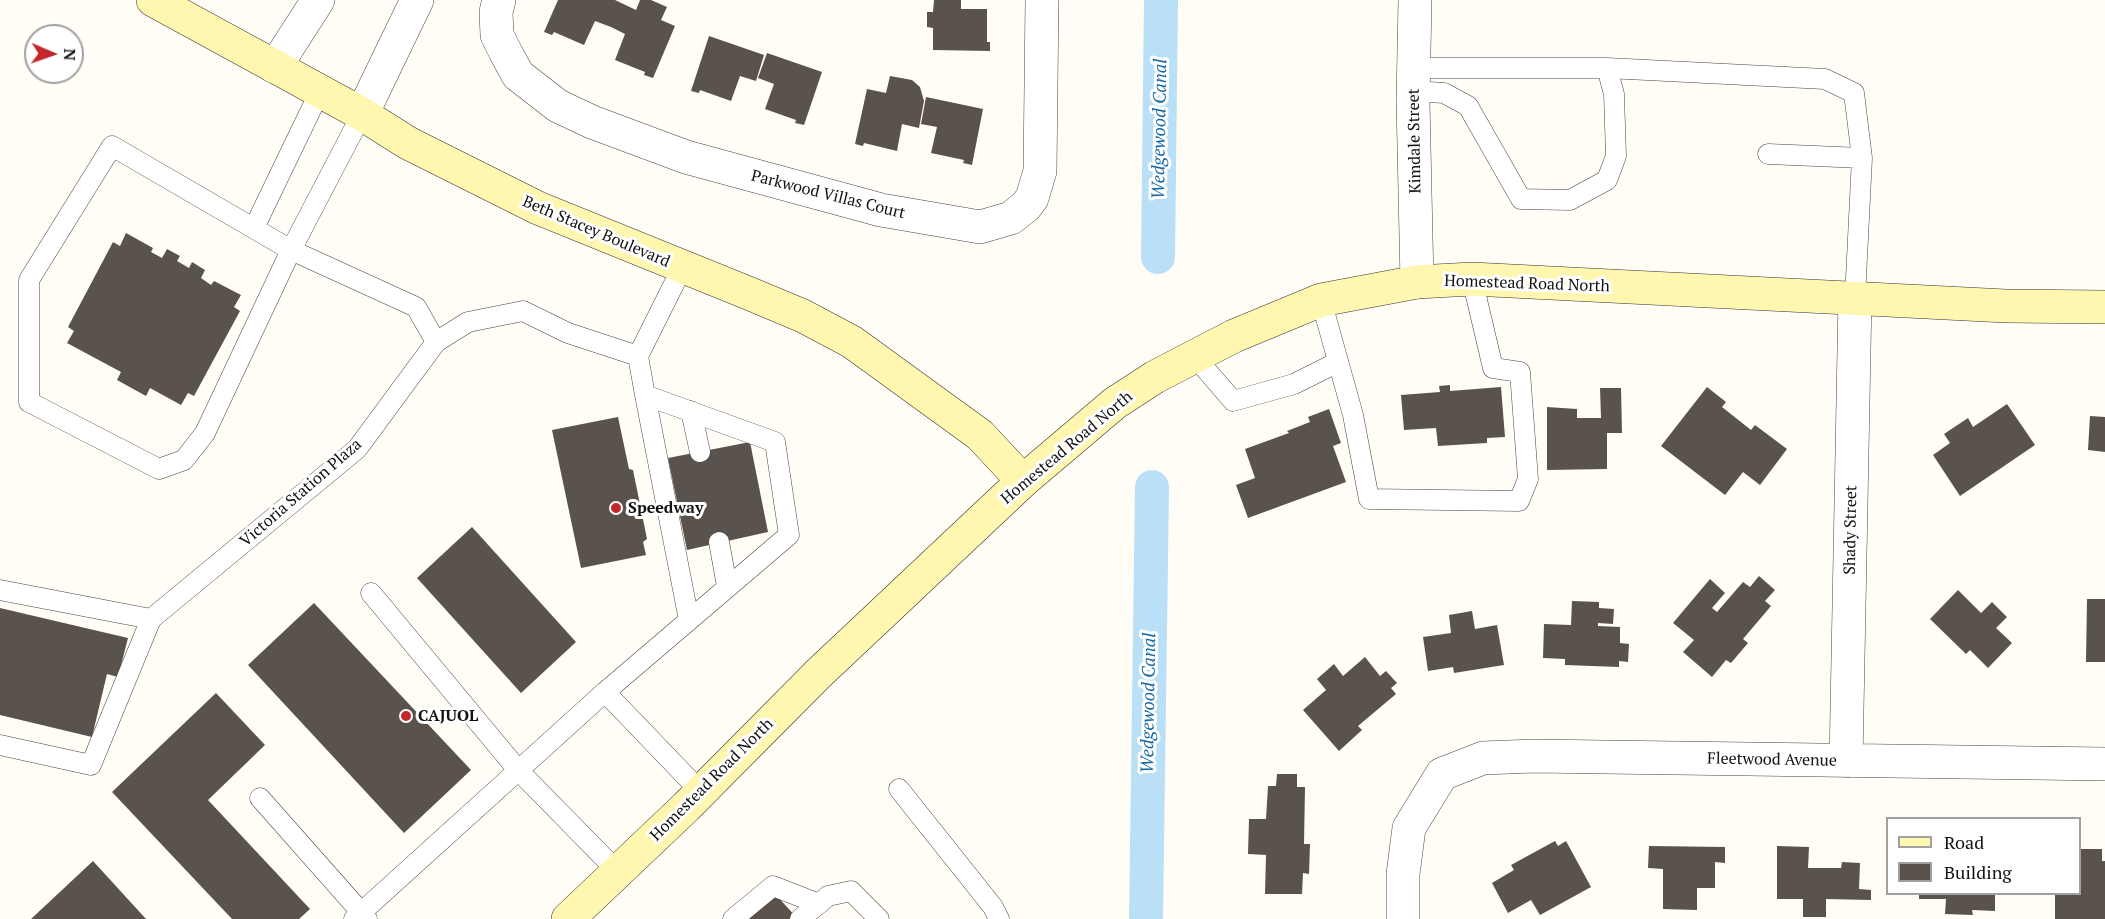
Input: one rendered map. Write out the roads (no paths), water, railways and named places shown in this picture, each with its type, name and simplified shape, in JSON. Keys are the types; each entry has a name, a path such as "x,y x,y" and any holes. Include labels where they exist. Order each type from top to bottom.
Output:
{"main road":[{"name":"Beth Stacey Boulevard","path":"153,0 363,114 408,143 538,208 803,316 852,342 980,435 1023,481"},
{"name":"Homestead Road North","path":"568,919 818,674 1023,481 1115,403 1155,377 1234,336 1321,300 1418,282 1473,279 2006,306 2105,307"}],"street":[{"path":"275,67 318,0"},
{"path":"363,114 417,0"},
{"name":"Parkwood Villas Court","path":"499,0 496,12 497,35 518,75 558,106 592,122 696,160 881,210 980,227 1011,218 1026,206 1032,198 1041,171 1042,0"},
{"name":"Kimdale Street","path":"1415,0 1414,80 1418,282"},
{"name":"Shady Street","path":"1846,761 1855,298"},
{"name":"Fleetwood Avenue","path":"1403,919 1403,874 1409,828 1442,774 1483,758 1534,756 2105,764"}],"lane":[{"path":"1414,80 1468,106 1521,199 1570,201 1607,180 1616,156 1614,94 1607,68"},
{"path":"1414,80 1607,68 1826,79 1854,93 1862,158 1855,298"},
{"path":"254,228 320,91"},
{"path":"363,114 291,250 205,433 184,460 159,469 29,402 29,280 112,146 291,250 416,307 436,342"},
{"path":"1768,154 1862,158"},
{"path":"682,268 638,356 689,620"},
{"path":"1321,300 1353,415 1369,499 1519,501 1528,479 1520,372 1493,368 1473,279"},
{"name":"Victoria Station Plaza","path":"0,745 91,765 151,619 357,449 436,342 468,322 523,311 568,333 638,356"},
{"path":"1195,357 1233,401 1294,384 1338,362"},
{"path":"260,798 361,917 604,692 789,535 775,442 645,395"},
{"path":"691,411 700,452"},
{"path":"719,542 727,586"},
{"path":"0,590 151,619"},
{"path":"371,593 518,770 618,872"},
{"path":"604,692 700,792"},
{"path":"899,789 993,906 999,919"},
{"path":"733,919 773,886 819,904"},
{"path":"800,919 828,896 850,891 879,919"}],"waterway":[{"name":"Wedgewood Canal","path":"1158,257 1161,0"},
{"name":"Wedgewood Canal","path":"1146,919 1152,487"}],"place":[{"name":"Speedway","path":"616,508"},
{"name":"CAJUOL","path":"406,716"}]}
